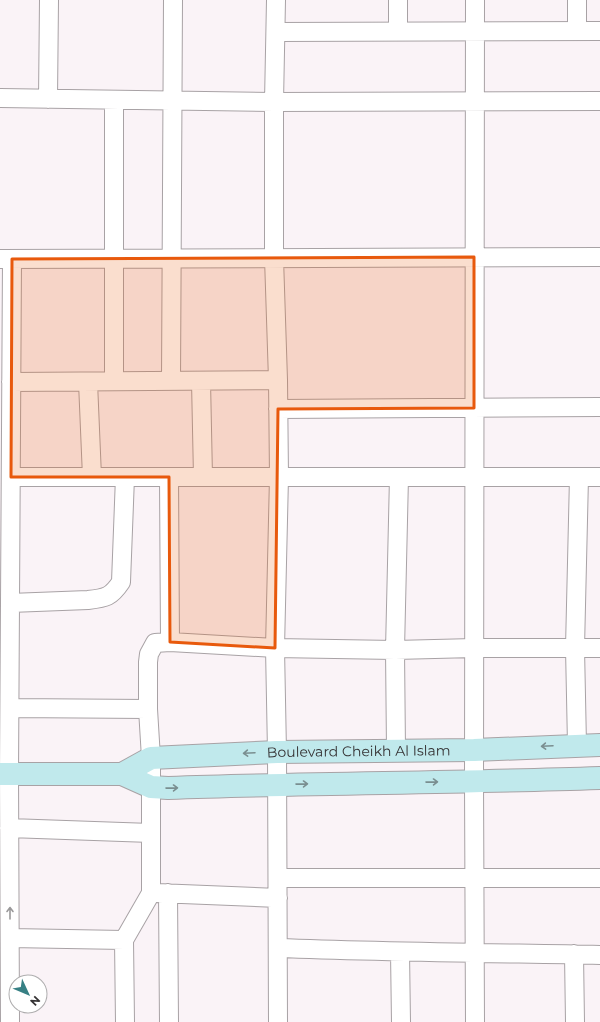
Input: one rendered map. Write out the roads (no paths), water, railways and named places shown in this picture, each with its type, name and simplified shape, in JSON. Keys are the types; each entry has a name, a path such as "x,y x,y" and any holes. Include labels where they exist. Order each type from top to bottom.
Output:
{"street":[{"path":"48,99 49,0"},
{"path":"171,381 173,0"},
{"path":"276,0 274,102 274,258 278,380 279,477 275,648 278,752 278,1022"},
{"path":"398,0 398,31"},
{"path":"475,0 475,1022"},
{"path":"576,0 577,31"},
{"path":"276,32 600,31"},
{"path":"0,98 274,102 600,101"},
{"path":"114,100 114,382"},
{"path":"10,1022 10,938 5,893 9,828 5,774 10,708 11,382 6,259 600,257"},
{"path":"11,382 278,380"},
{"path":"201,381 203,477"},
{"path":"88,382 92,477"},
{"path":"278,409 600,407"},
{"path":"11,477 600,477"},
{"path":"10,604 101,599 111,595 121,582 125,477"},
{"path":"169,477 170,642"},
{"path":"396,750 395,650 399,477"},
{"path":"577,745 575,648 578,477"},
{"path":"125,1022 124,940 150,893 152,758 148,709 149,654 155,643 170,642 275,648 395,650 474,648 600,648"},
{"path":"10,708 148,709"},
{"name":"Boulevard Cheikh Al Islam","path":"122,774 152,758 278,752 474,750 600,745"},
{"name":"Boulevard Cheikh Al Islam","path":"5,774 122,774 151,787 168,788 278,784 474,782 600,778"},
{"path":"9,828 151,833"},
{"path":"278,878 600,878"},
{"path":"150,893 278,898"},
{"path":"168,893 169,1022"},
{"path":"10,938 124,940"},
{"path":"278,948 400,952 600,955"},
{"path":"400,952 402,1022"},
{"path":"574,954 575,1022"}]}
